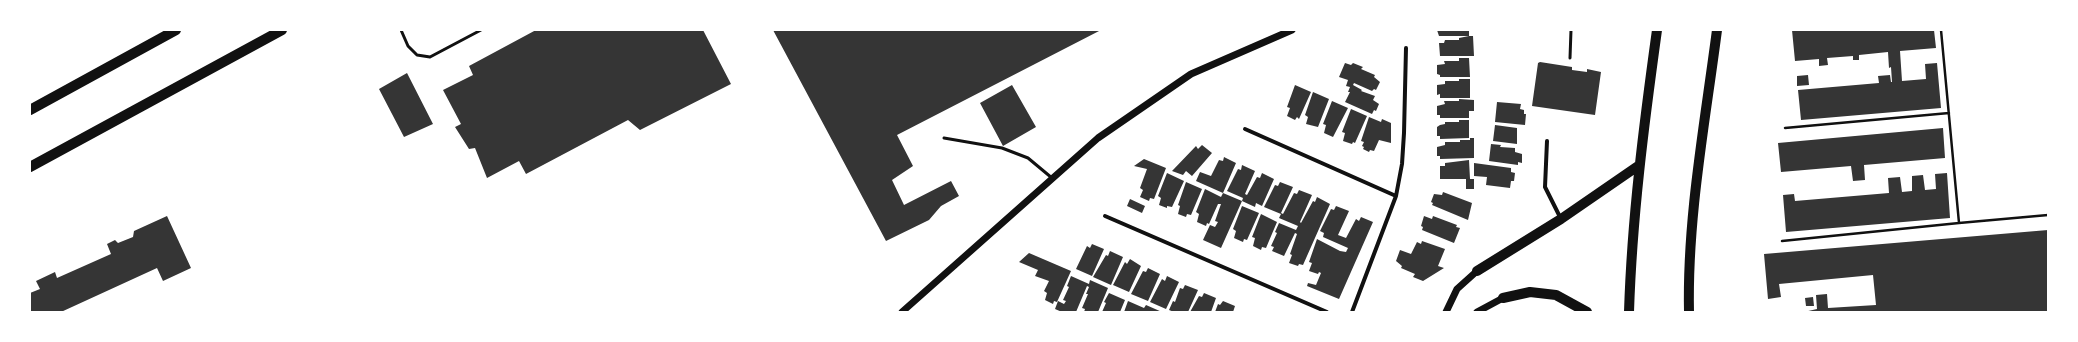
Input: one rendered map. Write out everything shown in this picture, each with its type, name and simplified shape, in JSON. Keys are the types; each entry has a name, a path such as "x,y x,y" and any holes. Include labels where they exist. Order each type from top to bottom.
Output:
{"main road":[{"path":"30,110 176,30"},
{"path":"30,167 282,30"},
{"path":"1628,312 1631,245 1638,166 1657,30"},
{"path":"1689,312 1688,286 1694,209 1717,30"},
{"path":"1477,271 1561,219 1638,166"},
{"path":"1503,298 1530,292 1556,295 1587,312"}],"street":[{"path":"902,312 1098,138 1191,74 1292,30"},
{"path":"1352,312 1396,196 1402,164 1406,48"},
{"path":"1245,128 1396,196"},
{"path":"1547,141 1545,186 1561,219"},
{"path":"1105,216 1327,312"},
{"path":"1446,312 1457,289 1477,271"},
{"path":"1477,312 1503,298"}],"lane":[{"path":"401,30 408,46 417,55 430,57 481,30"},
{"path":"1570,58 1571,30"},
{"path":"944,138 1002,148 1028,158 1053,179"}],"path":[{"path":"1942,30 1959,224"},
{"path":"1784,128 1949,113"},
{"path":"1782,241 2048,215"}],"building":[{"path":"536,30 703,30 731,84 640,130 628,120 526,174 519,161 487,178 475,148 469,149 455,127 461,124 443,90 473,75 469,66"},
{"path":"773,30 1101,30 897,135 913,166 892,180 904,205 951,181 959,196 941,206 929,220 886,241"},
{"path":"1437,30 1469,30 1469,36 1439,36"},
{"path":"1792,30 1934,30 1936,48 1900,51 1902,81 1926,79 1925,64 1937,63 1941,108 1801,120 1798,90 1879,83 1878,76 1890,75 1892,82 1891,67 1889,68 1888,52 1859,55 1859,60 1853,60 1853,56 1827,58 1828,65 1819,66 1819,59 1795,61"},
{"path":"1473,36 1474,56 1440,56 1439,43 1444,43 1445,40 1459,40 1459,38"},
{"path":"1459,58 1469,58 1470,77 1440,77 1440,75 1437,74 1437,65 1445,64 1444,61 1459,61"},
{"path":"1540,62 1572,67 1572,70 1587,72 1587,69 1601,72 1595,115 1532,106 1538,63"},
{"path":"1345,63 1351,65 1353,63 1363,67 1361,69 1375,75 1374,77 1380,82 1376,90 1374,89 1372,91 1354,83 1353,85 1362,90 1361,91 1375,96 1373,100 1379,104 1376,111 1374,110 1372,114 1345,102 1350,92 1348,92 1350,87 1346,86 1348,80 1339,77"},
{"path":"407,73 433,124 404,137 379,89"},
{"path":"1808,75 1809,85 1797,86 1797,76"},
{"path":"1459,79 1470,79 1470,98 1440,98 1440,94 1437,95 1437,85 1445,84 1445,81 1459,81"},
{"path":"1012,85 1036,127 1003,146 980,103"},
{"path":"1295,85 1311,92 1299,119 1297,117 1295,120 1287,116 1290,108 1287,107"},
{"path":"1313,92 1329,99 1318,127 1306,124 1308,117 1305,115"},
{"path":"1459,99 1474,100 1474,111 1469,111 1469,118 1440,118 1440,115 1437,115 1437,106 1445,104 1444,101 1459,101"},
{"path":"1332,101 1348,108 1333,137 1324,133 1326,125 1323,124"},
{"path":"1497,102 1521,104 1520,109 1524,110 1524,114 1526,114 1525,125 1495,122"},
{"path":"1351,109 1367,116 1355,143 1353,142 1352,144 1343,141 1345,133 1342,132"},
{"path":"1369,117 1381,122 1382,119 1391,123 1391,143 1379,140 1374,151 1370,150 1369,152 1363,149 1364,147 1362,146 1364,142 1361,141"},
{"path":"1459,120 1469,120 1469,138 1440,139 1440,136 1437,136 1437,127 1445,124 1445,122 1459,122"},
{"path":"1495,125 1517,128 1517,144 1493,141"},
{"path":"1943,128 1945,158 1864,165 1865,180 1853,181 1851,166 1781,172 1778,143"},
{"path":"1470,138 1474,138 1474,158 1440,159 1440,156 1437,156 1437,147 1445,145 1445,142 1460,142 1460,140 1470,140"},
{"path":"1491,144 1501,145 1500,147 1515,148 1515,152 1522,154 1522,163 1518,162 1518,165 1489,161"},
{"path":"1202,145 1212,153 1192,176 1186,171 1183,175 1172,171 1196,146 1198,149"},
{"path":"1224,157 1236,163 1223,193 1196,181 1200,172 1211,176 1219,160 1223,161"},
{"path":"1144,159 1166,168 1154,199 1150,198 1149,201 1140,197 1143,190 1140,188 1147,169 1134,166"},
{"path":"1469,160 1470,179 1474,179 1474,189 1466,189 1466,179 1440,179 1440,166 1445,166 1445,163"},
{"path":"1474,163 1511,168 1511,172 1515,173 1514,181 1511,181 1510,188 1486,185 1487,177 1474,176"},
{"path":"1242,165 1255,171 1245,194 1247,195 1257,177 1260,178 1262,173 1274,179 1262,206 1256,203 1255,207 1242,201 1243,198 1227,191 1238,169 1241,170"},
{"path":"1167,173 1184,181 1172,207 1167,206 1167,208 1159,205 1161,198 1158,196"},
{"path":"1947,173 1950,218 1786,232 1783,195 1794,194 1795,201 1889,193 1888,178 1900,177 1902,192 1912,191 1912,176 1923,175 1925,190 1936,189 1935,174"},
{"path":"1186,182 1202,189 1191,215 1187,214 1186,217 1178,214 1180,206 1178,205"},
{"path":"1280,182 1293,187 1281,213 1283,214 1294,193 1297,194 1299,190 1312,195 1300,222 1301,223 1313,201 1315,202 1317,197 1330,204 1303,265 1299,264 1298,266 1289,263 1292,255 1290,254 1297,234 1295,233 1284,256 1272,251 1274,247 1271,246 1277,233 1275,232 1279,223 1296,230 1298,226 1279,218 1281,214 1264,207 1275,185 1278,186"},
{"path":"1205,189 1221,197 1223,193 1242,201 1221,248 1203,240 1210,225 1215,227 1218,222 1215,221 1221,204 1218,204 1209,224 1207,223 1206,226 1197,222 1199,214 1196,212"},
{"path":"1443,192 1472,203 1468,220 1432,205 1433,203 1431,202 1434,194 1442,195"},
{"path":"1130,199 1145,206 1142,213 1127,206"},
{"path":"1242,206 1259,213 1247,240 1244,239 1243,242 1234,238 1236,231 1233,229"},
{"path":"1336,206 1349,211 1338,235 1346,238 1356,219 1359,221 1361,217 1373,222 1339,299 1307,286 1308,283 1316,285 1321,273 1319,272 1318,274 1309,271 1312,263 1309,262 1317,239 1340,251 1346,252 1348,248 1323,237 1324,233 1320,231 1331,209 1334,210"},
{"path":"1261,214 1277,222 1266,248 1262,247 1261,250 1253,246 1255,238 1252,237"},
{"path":"167,216 191,268 163,281 157,268 61,312 30,312 30,293 40,289 36,281 55,272 57,278 111,254 107,244 115,240 118,243 133,237 134,231"},
{"path":"1424,216 1432,219 1433,216 1457,225 1456,227 1460,228 1454,243 1422,230 1423,227 1421,226"},
{"path":"2048,230 2048,312 1804,312 1817,309 1816,295 1827,294 1828,308 1876,305 1873,275 1779,284 1781,297 1768,299 1764,254"},
{"path":"1422,241 1445,249 1438,266 1444,268 1423,281 1413,277 1415,274 1401,268 1402,266 1396,261 1400,250 1411,254 1417,242 1421,244"},
{"path":"1092,244 1104,249 1092,276 1076,269 1087,246 1090,248"},
{"path":"1110,251 1123,257 1111,285 1093,277"},
{"path":"1029,253 1071,271 1057,302 1054,301 1053,304 1045,300 1047,293 1044,291 1049,281 1035,276 1038,270 1019,262"},
{"path":"1130,259 1141,266 1129,292 1113,285 1125,262 1127,264"},
{"path":"1148,268 1160,274 1148,301 1131,294 1143,271 1146,272"},
{"path":"1071,276 1089,284 1090,280 1108,288 1098,312 1084,312 1085,309 1082,308 1088,294 1086,294 1089,287 1087,286 1076,312 1062,312 1055,309 1058,301 1064,304 1066,301 1063,300 1069,287 1067,286"},
{"path":"1167,276 1179,282 1166,309 1150,302 1162,279 1165,281"},
{"path":"1185,285 1198,290 1188,312 1174,312 1169,310 1173,301 1175,302 1180,288 1183,289"},
{"path":"1109,293 1125,300 1120,312 1102,312 1106,303 1104,302"},
{"path":"1204,293 1216,298 1211,312 1190,312 1199,296 1202,297"},
{"path":"1813,297 1814,306 1806,306 1805,298"},
{"path":"1128,301 1144,308 1146,305 1162,312 1124,312"},
{"path":"1223,301 1235,306 1233,312 1215,312 1218,304 1220,305"}]}
